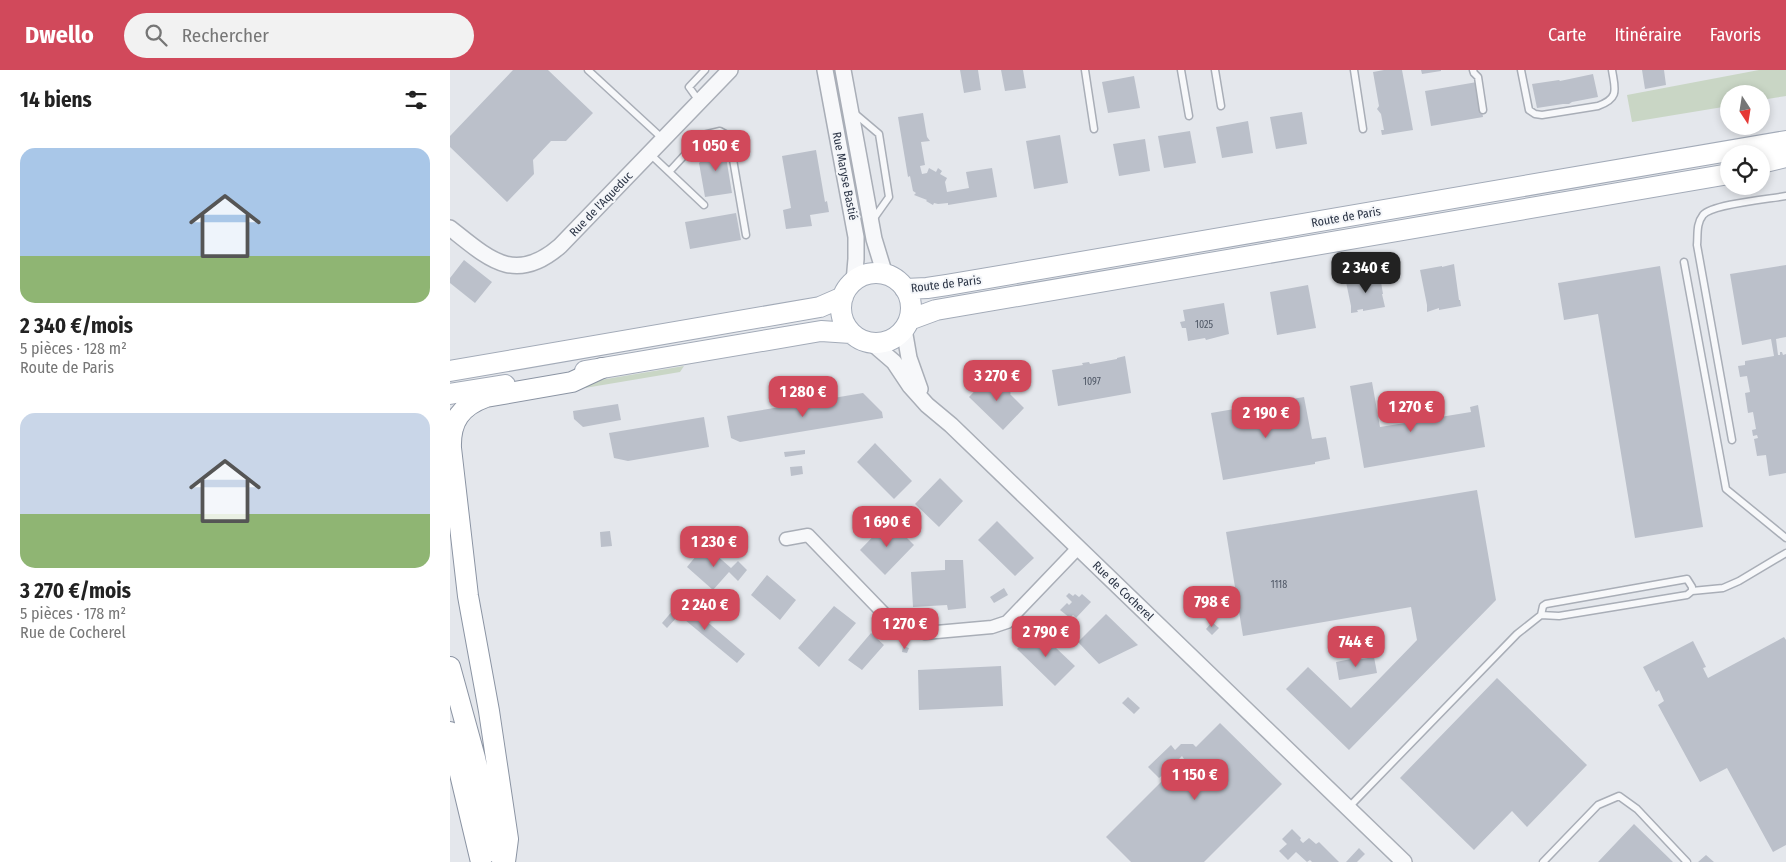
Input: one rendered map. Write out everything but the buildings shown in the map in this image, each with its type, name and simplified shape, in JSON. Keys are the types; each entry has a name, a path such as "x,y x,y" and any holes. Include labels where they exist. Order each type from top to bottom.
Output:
{"main road":[{"name":"Route de Paris","path":"905,288 947,286 1786,141"},
{"path":"1770,161 1786,157"},
{"path":"1770,167 1786,164"},
{"name":"Route de Paris","path":"907,324 936,310 1683,182 1720,174"},
{"path":"450,371 820,306 849,289 869,274 885,275 893,278 905,288 910,298 911,309 907,324 898,336 890,340 872,343 862,340 851,333 842,316 841,306 849,289"},
{"path":"450,394 821,331 851,333"},
{"path":"505,862 508,839 489,711 468,596 451,448 452,429 462,412 476,400 572,382 602,368"},
{"path":"450,667 475,758 499,862"},
{"path":"450,732 481,862"},
{"path":"450,786 474,862"}],"street":[{"name":"Rue de l'Aqueduc","path":"450,228 482,253 503,263 521,266 538,262 560,246 730,70"},
{"name":"Rue Maryse Bastié","path":"825,70 856,237 856,259 849,289"},
{"name":"Rue Maryse Bastié","path":"842,70 871,222 878,255 885,275"},
{"name":"Rue de Cocherel","path":"907,324 912,370 927,405"},
{"name":"Rue de Cocherel","path":"872,343 894,362 910,386 927,405 958,432 1404,862"},
{"path":"786,539 808,535 894,624 925,633 992,627 1007,622 1078,548"}],"lane":[{"path":"588,70 663,139"},
{"path":"700,101 689,87 705,70"},
{"path":"1085,70 1094,129"},
{"path":"1181,70 1189,116"},
{"path":"1215,70 1221,106"},
{"path":"1354,70 1363,129"},
{"path":"1474,70 1478,77 1483,110"},
{"path":"1520,70 1529,110 1535,114 1542,115 1598,106 1613,98 1615,92 1612,70"},
{"path":"850,109 879,134 889,197 871,222"},
{"path":"669,172 703,135 720,131 729,136 746,236"},
{"path":"650,154 704,205"},
{"path":"1732,440 1698,245 1698,224 1704,214 1718,207 1786,196"},
{"path":"1684,262 1726,490 1786,538"},
{"path":"1541,614 1558,616 1687,595 1692,591 1722,588 1739,581 1786,553"},
{"path":"1348,808 1517,634 1541,614 1543,606 1546,604 1687,579 1692,587 1692,591"},
{"path":"1543,862 1598,805 1619,796 1637,809 1687,862"}],"green space":[{"path":"1759,70 1786,70 1786,96 1770,99 1770,85 1720,85 1720,107 1632,122 1627,95"},
{"path":"684,366 680,372 567,391 558,387"}]}
